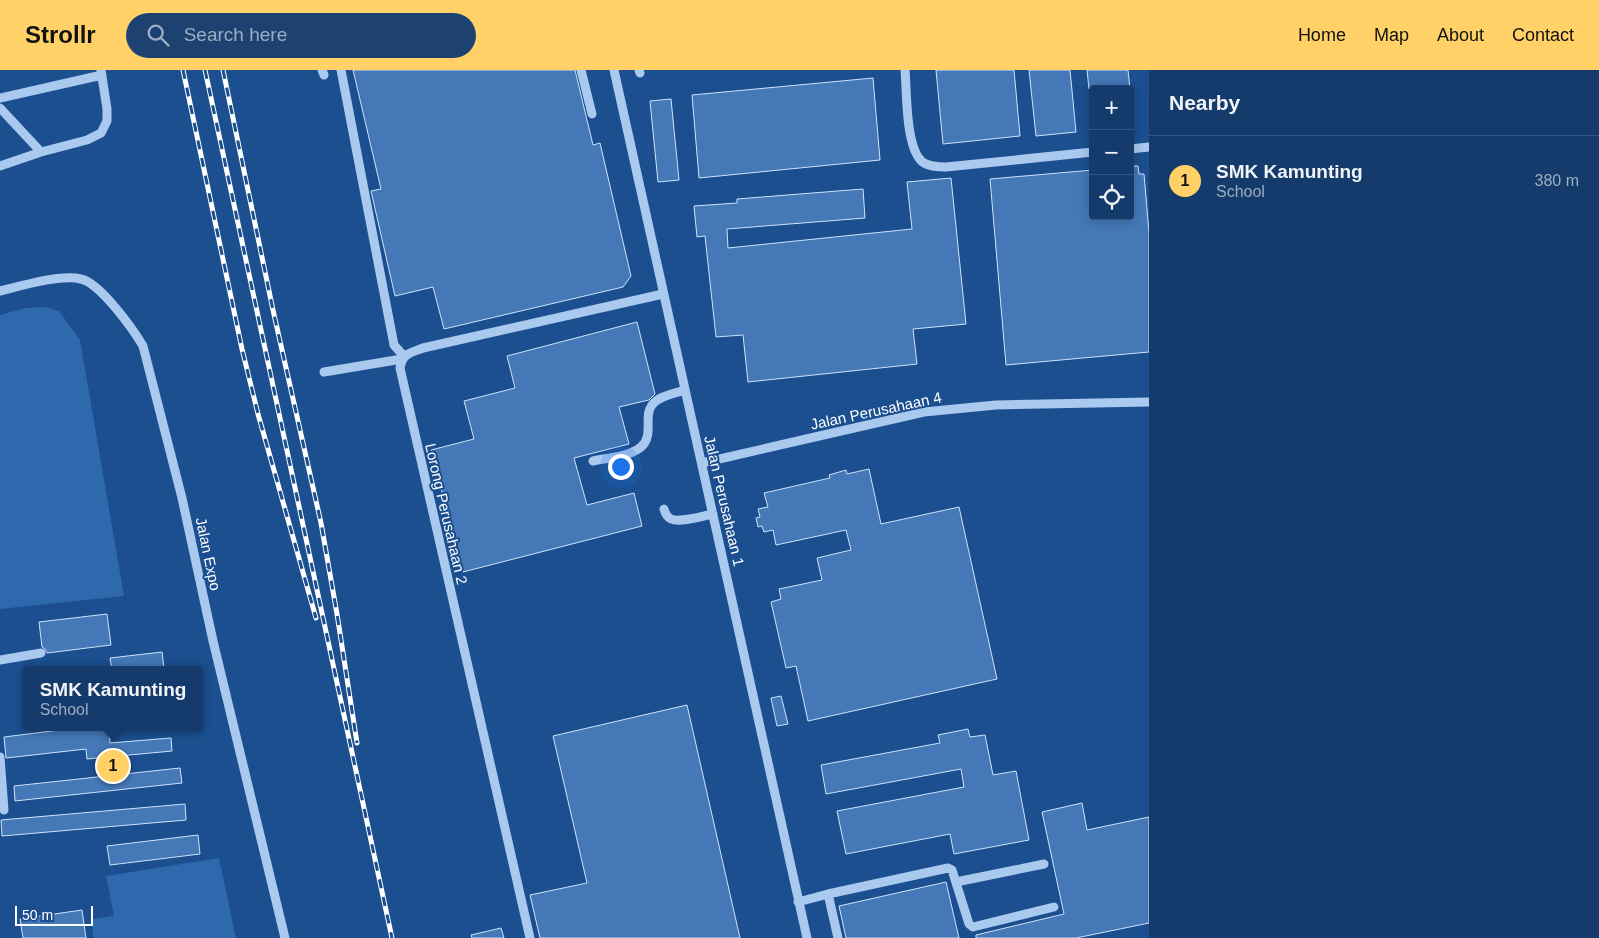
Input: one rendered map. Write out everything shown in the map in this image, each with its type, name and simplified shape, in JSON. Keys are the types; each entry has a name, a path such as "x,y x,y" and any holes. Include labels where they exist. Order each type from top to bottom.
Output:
{"street":[{"path":"341,70 394,345 404,358"},
{"path":"582,70 592,114"},
{"name":"Jalan Perusahaan 1","path":"614,70 807,938"},
{"path":"905,70 911,137 916,155 923,162 934,166 946,167 1089,152"},
{"path":"0,98 102,72 108,109 107,121 101,132 87,140 41,152 0,166"},
{"path":"0,108 41,152"},
{"path":"1134,149 1149,147"},
{"name":"Jalan Expo","path":"0,291 64,278 81,279 95,286 134,330 143,346 182,498 213,641 285,938"},
{"path":"324,372 404,358 423,348 663,294"},
{"name":"Lorong Perusahaan 2","path":"404,358 400,368 401,378 530,938"},
{"path":"593,461 630,453 640,448 646,440 648,432 649,409 656,401 665,396 685,390"},
{"name":"Jalan Perusahaan 4","path":"702,463 924,412 996,405 1149,402"},
{"path":"664,509 672,519 679,520 713,514"},
{"path":"0,660 41,653"},
{"path":"0,757 4,810"},
{"path":"956,882 1044,864"},
{"path":"798,902 948,868 952,870 969,924 974,926 1054,907"},
{"path":"828,894 838,938"}],"shaded area":[{"path":"45,307 59,311 80,340 124,596 0,609 0,315 26,308"},
{"path":"219,858 236,938 93,938 92,919 114,916 106,876"}],"building":[{"path":"353,70 575,70 593,145 600,143 631,276 623,287 444,329 433,287 395,296 371,191 381,189"},
{"path":"936,70 1014,70 1020,136 943,144"},
{"path":"1029,70 1070,70 1076,132 1036,136"},
{"path":"1087,70 1128,70 1130,85 1089,85 1089,89"},
{"path":"873,78 880,160 699,178 692,95"},
{"path":"671,99 679,180 658,182 650,101"},
{"path":"1134,166 1138,166 1139,174 1144,174 1149,232 1149,352 1006,365 990,179 1089,170 1089,220 1134,220"},
{"path":"951,178 966,324 913,329 917,364 748,382 743,335 716,337 705,236 697,237 694,206 737,203 737,199 863,189 865,218 727,229 728,248 912,229 907,182"},
{"path":"637,322 655,394 649,400 619,407 629,444 574,458 587,505 634,493 642,526 463,572 431,450 474,439 464,401 515,388 507,356"},
{"path":"869,469 881,524 959,507 997,679 808,721 796,666 786,668 771,602 781,599 779,589 822,580 817,558 851,550 846,530 776,545 773,530 764,532 762,526 758,527 756,518 760,517 758,509 768,507 764,493 830,478 829,475 846,470 847,474"},
{"path":"107,614 111,645 47,653 42,647 39,622"},
{"path":"162,652 164,666 111,666 110,658"},
{"path":"781,696 788,724 777,726 771,698"},
{"path":"687,705 740,938 540,938 530,895 587,883 553,736"},
{"path":"968,729 970,737 985,735 993,775 1016,771 1029,840 954,854 950,834 846,854 837,811 964,787 961,769 826,794 821,765 940,743 938,735"},
{"path":"52,731 109,731 110,743 171,738 172,751 87,759 86,749 6,758 4,737"},
{"path":"180,768 182,783 15,801 14,786"},
{"path":"1082,803 1087,830 1149,817 1149,923 1076,938 976,938 976,935 1064,914 1042,812"},
{"path":"185,804 186,820 2,836 1,820"},
{"path":"198,835 200,854 110,865 107,846"},
{"path":"946,882 959,938 846,938 839,906"},
{"path":"82,910 86,938 23,938 20,919"},
{"path":"501,928 504,938 472,938 471,935"}],"railway":[{"path":"183,70 242,349 258,414 316,618"},
{"path":"205,70 392,938"},
{"path":"223,70 273,310 321,523 357,743"}],"place":[{"name":"SMK Kamunting","path":"113,766"}]}
